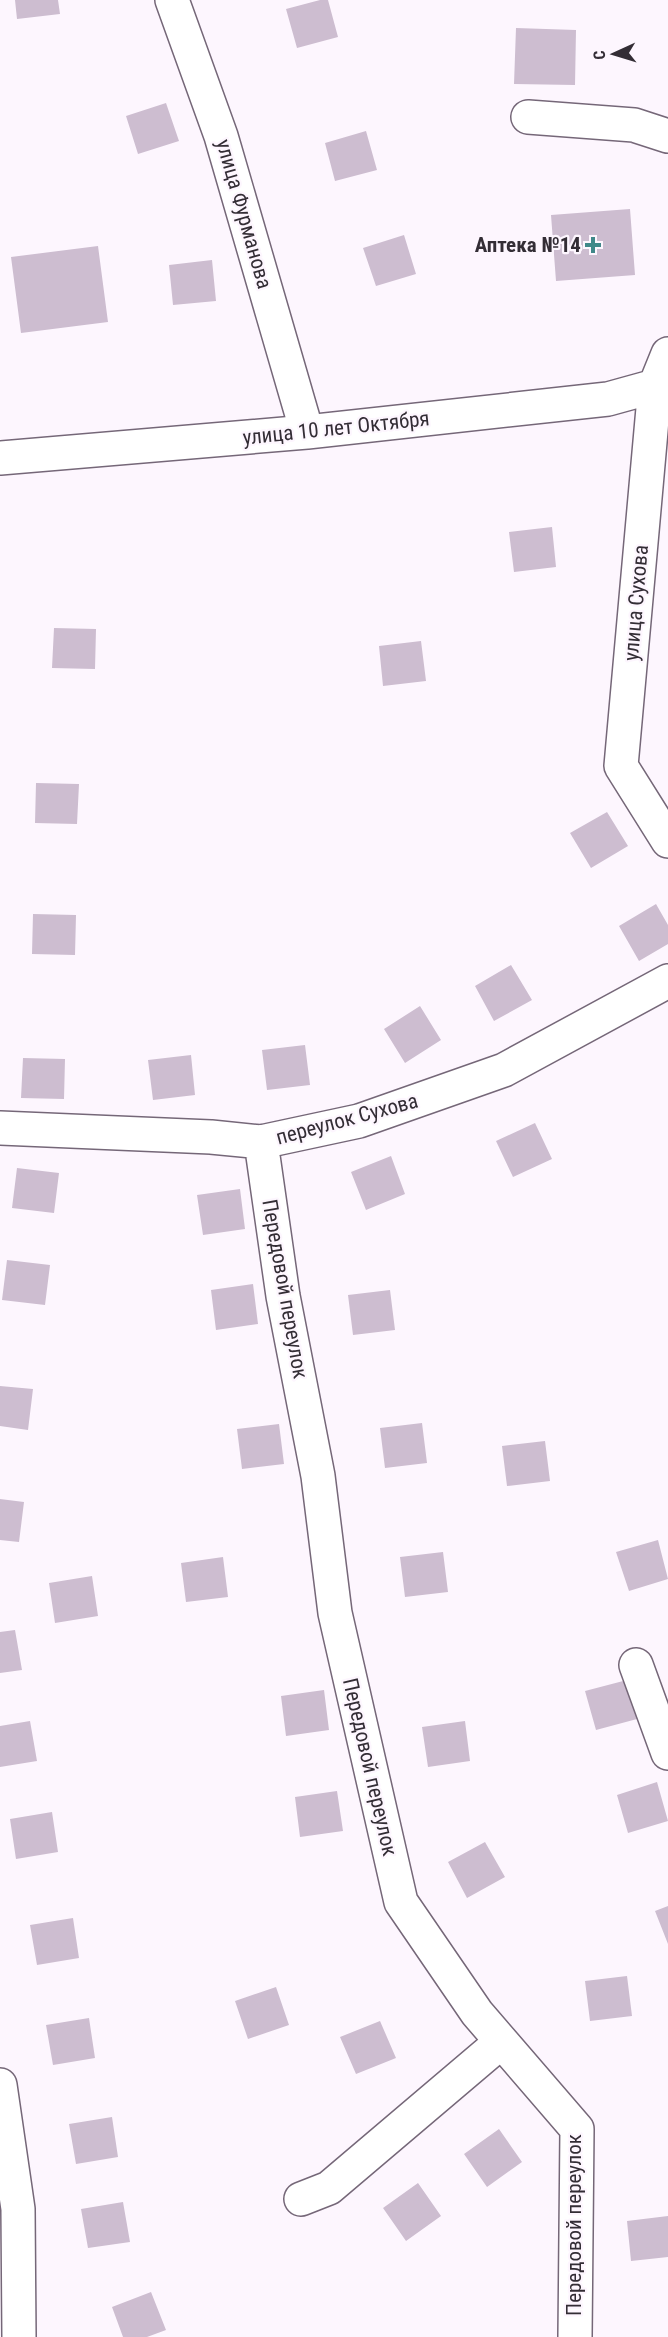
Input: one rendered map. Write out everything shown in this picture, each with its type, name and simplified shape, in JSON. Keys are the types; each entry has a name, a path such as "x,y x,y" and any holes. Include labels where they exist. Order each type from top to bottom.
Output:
{"street":[{"name":"улица Фурманова","path":"172,0 221,136 307,432"},
{"path":"528,117 634,125 668,136"},
{"name":"улица Сухова","path":"668,354 661,390 621,766 668,842"},
{"name":"улица 10 лет Октября","path":"0,458 307,432 608,399 661,390"},
{"name":"переулок Сухова","path":"0,1128 211,1137 261,1142 359,1121 504,1070 668,981"},
{"name":"Передовой переулок","path":"261,1142 284,1296 318,1476 335,1613 401,1902 477,2013 577,2129 574,2337"},
{"path":"636,1665 668,1752"},
{"path":"301,2199 329,2188 501,2042"},
{"path":"0,2085 18,2210 19,2337"}],"building":[{"path":"15,0 58,0 60,14 17,19"},
{"path":"328,0 338,37 297,48 286,9"},
{"path":"516,28 576,30 575,85 514,84"},
{"path":"166,103 179,141 138,154 126,116"},
{"path":"366,131 377,170 335,181 325,143"},
{"name":"Аптека №14","path":"630,209 635,275 556,281 551,215"},
{"path":"404,235 416,274 376,286 363,248"},
{"path":"98,246 108,322 21,333 11,257"},
{"path":"212,260 216,301 173,305 169,265"},
{"path":"552,527 556,567 514,572 509,532"},
{"path":"54,628 96,629 95,669 52,668"},
{"path":"421,641 426,681 383,686 379,646"},
{"path":"36,783 79,784 77,824 35,823"},
{"path":"607,812 628,846 591,868 570,833"},
{"path":"656,904 668,925 668,944 639,961 619,926"},
{"path":"33,914 76,915 75,955 32,954"},
{"path":"511,965 532,1000 494,1021 475,986"},
{"path":"420,1006 441,1040 405,1063 384,1029"},
{"path":"305,1045 310,1085 267,1090 262,1050"},
{"path":"191,1055 195,1095 153,1100 148,1060"},
{"path":"23,1058 65,1059 64,1099 21,1098"},
{"path":"535,1123 552,1159 513,1177 496,1141"},
{"path":"391,1156 405,1194 366,1210 351,1172"},
{"path":"17,1168 59,1173 54,1213 12,1208"},
{"path":"240,1189 245,1229 203,1235 197,1195"},
{"path":"7,1260 50,1265 45,1305 2,1300"},
{"path":"253,1284 258,1324 216,1330 211,1290"},
{"path":"390,1290 395,1330 353,1335 348,1295"},
{"path":"0,1386 33,1389 28,1430 0,1426"},
{"path":"422,1423 427,1463 385,1468 380,1428"},
{"path":"279,1424 284,1464 242,1469 237,1429"},
{"path":"545,1441 550,1481 507,1486 502,1446"},
{"path":"0,1499 24,1502 19,1542 0,1540"},
{"path":"658,1540 668,1579 629,1591 616,1552"},
{"path":"443,1552 448,1592 405,1597 400,1557"},
{"path":"223,1557 228,1597 186,1602 181,1563"},
{"path":"92,1576 98,1616 55,1623 49,1583"},
{"path":"15,1630 22,1670 0,1673 0,1632"},
{"path":"627,1680 637,1719 596,1730 585,1691"},
{"path":"324,1690 329,1730 286,1736 281,1696"},
{"path":"30,1721 37,1761 0,1767 0,1726"},
{"path":"465,1721 470,1761 428,1767 422,1727"},
{"path":"657,1782 668,1821 628,1833 617,1795"},
{"path":"337,1791 343,1831 300,1837 295,1797"},
{"path":"52,1812 58,1852 16,1859 10,1819"},
{"path":"485,1842 505,1877 467,1898 448,1862"},
{"path":"668,1906 668,1944 655,1911"},
{"path":"73,1918 79,1958 37,1965 30,1925"},
{"path":"627,1976 632,2016 590,2021 585,1981"},
{"path":"276,1987 289,2025 248,2039 235,2001"},
{"path":"89,2018 95,2058 53,2065 46,2025"},
{"path":"380,2021 396,2058 356,2074 340,2037"},
{"path":"112,2117 118,2157 76,2164 69,2124"},
{"path":"499,2129 522,2162 487,2187 464,2154"},
{"path":"418,2183 441,2216 406,2241 383,2208"},
{"path":"123,2202 130,2242 88,2248 81,2209"},
{"path":"668,2216 668,2257 631,2261 627,2221"},
{"path":"151,2292 166,2330 147,2337 123,2337 112,2307"}],"place":[{"name":"Аптека №14","path":"593,245"}]}
